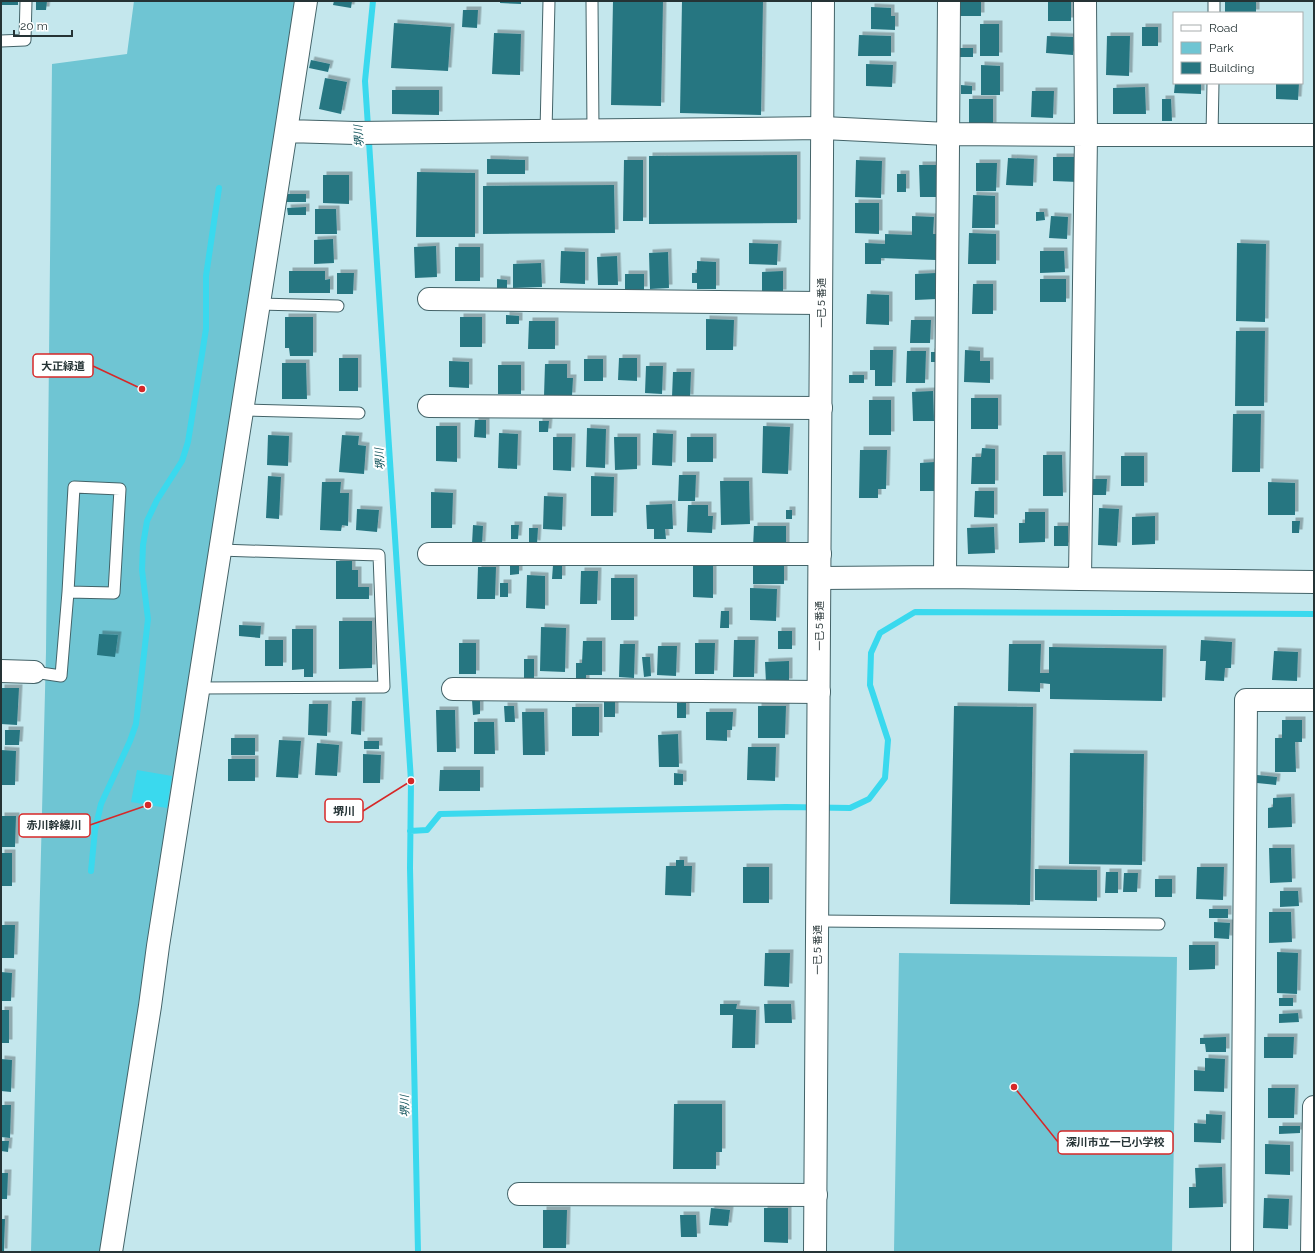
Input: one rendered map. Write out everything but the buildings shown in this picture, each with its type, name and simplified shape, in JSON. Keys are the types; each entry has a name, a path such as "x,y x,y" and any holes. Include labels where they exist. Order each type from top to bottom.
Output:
{"street":[{"path":"111,1252 306,1"},
{"name":"一已５番通","path":"815,1252 823,1"},
{"path":"945,577 950,1"},
{"path":"1080,579 1086,135 1085,1"},
{"path":"286,131 356,133 823,128 948,134 1314,135"},
{"path":"429,300 821,303"},
{"path":"429,406 821,408"},
{"path":"429,554 820,554"},
{"path":"820,578 945,577 1314,582"},
{"path":"1,671 34,672"},
{"path":"453,689 819,692"},
{"path":"1242,1252 1246,700 1314,700"},
{"path":"1312,1252 1314,1107"},
{"path":"519,1194 816,1195"}],"lane":[{"path":"1,41 24,40 26,1"},
{"path":"546,131 549,1"},
{"path":"592,1 593,131"},
{"path":"1214,1 1214,12"},
{"path":"1212,135 1213,84"},
{"path":"259,304 338,306"},
{"path":"242,410 359,413"},
{"path":"34,672 61,676 74,488 120,489 114,593 68,592"},
{"path":"198,688 384,687 379,555 220,550"},
{"path":"818,921 1159,924"}],"green space":[{"path":"134,1 297,1 276,126 141,989 103,1252 31,1252 46,652 52,64 127,54"},
{"path":"899,953 1177,957 1172,1252 894,1252"}],"shaded area":[{"path":"137,770 172,776 167,808 131,802"}],"waterway":[{"name":"堺川","path":"373,1 365,81 411,781 410,868 418,1252"},
{"path":"91,871 95,830 101,804 130,741 136,724 148,619 142,570 143,545 147,521 157,500 182,461 188,442 206,329 206,276 219,188"},
{"path":"410,831 427,830 440,814 786,807 850,808 869,799 885,778 888,740 870,685 871,653 880,633 915,612 1314,614"}],"place":[{"name":"大正緑道","path":"142,389"},
{"name":"堺川","path":"411,781"},
{"name":"赤川幹線川","path":"148,805"},
{"name":"深川市立一已小学校","path":"1014,1087"}]}
